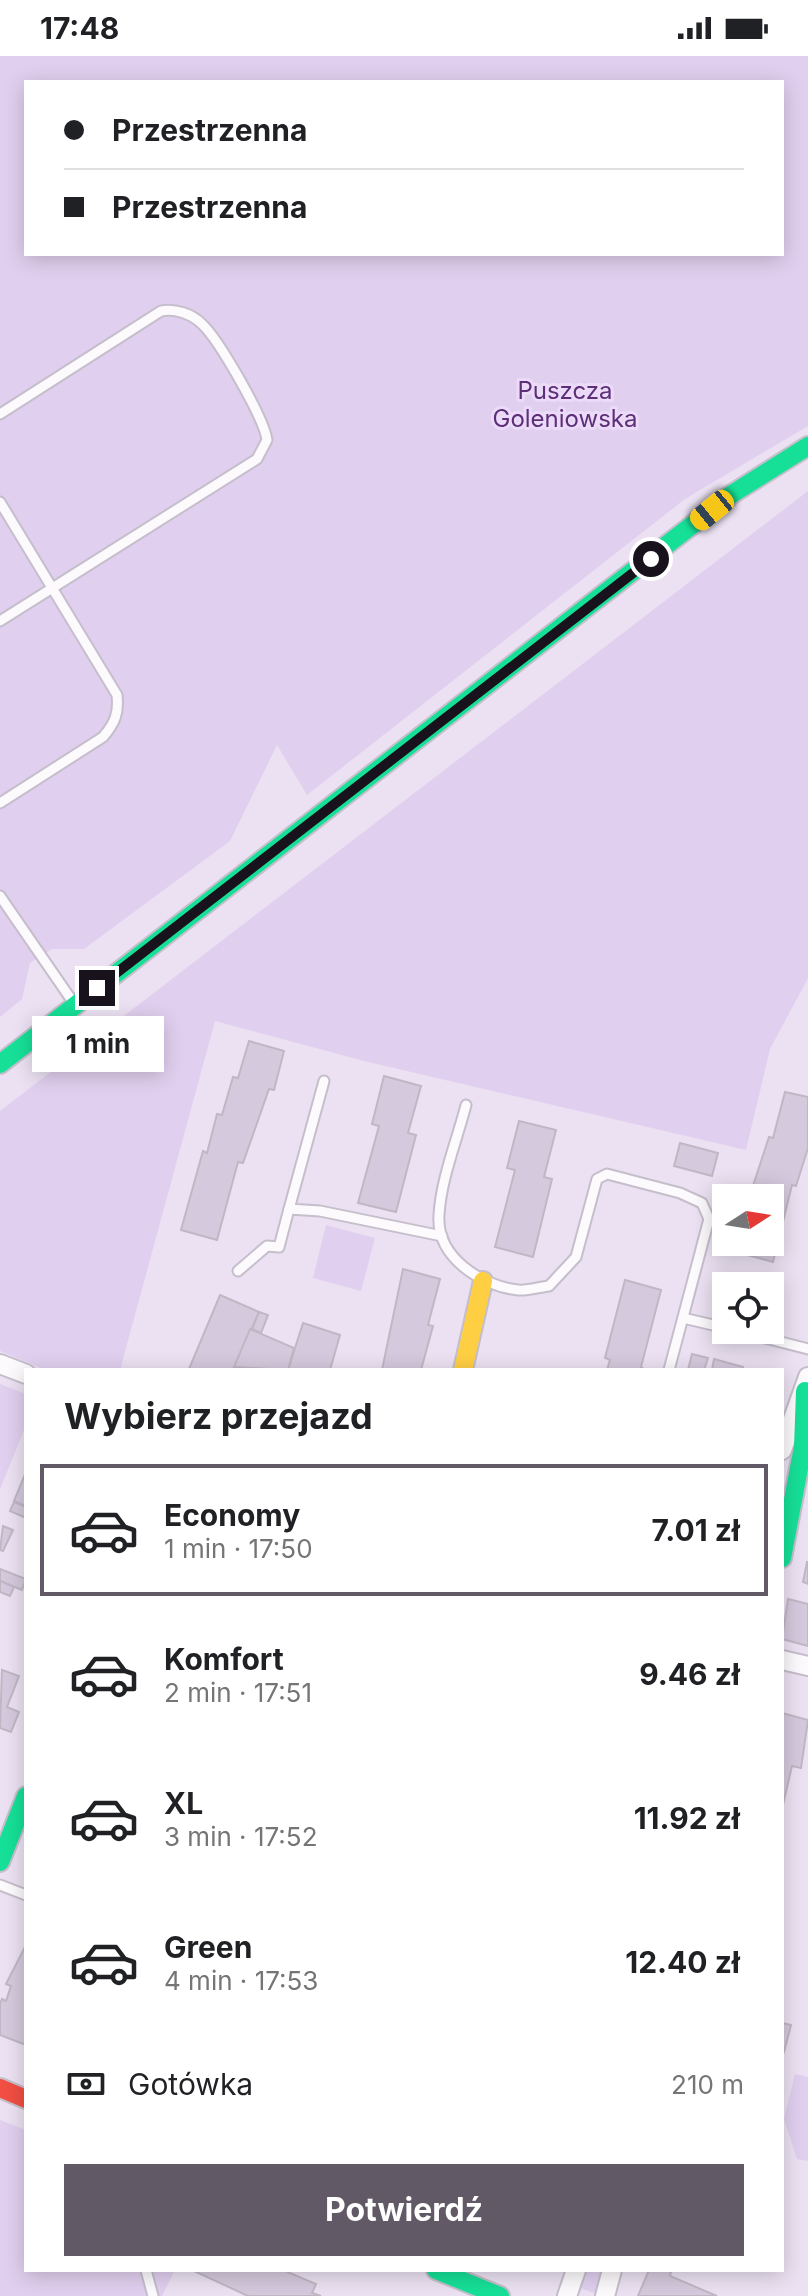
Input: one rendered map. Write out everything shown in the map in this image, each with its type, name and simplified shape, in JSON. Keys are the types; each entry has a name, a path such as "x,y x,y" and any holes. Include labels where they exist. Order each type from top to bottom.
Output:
{"street":[{"path":"0,1064 732,494 808,446"},
{"path":"463,1368 483,1281"},
{"path":"0,1364 24,1373"},
{"path":"784,1444 806,1384"},
{"path":"784,1548 801,1459 806,1384"},
{"path":"784,1660 808,1666"},
{"path":"0,1862 24,1801"},
{"path":"0,2088 24,2098"},
{"path":"441,2272 500,2296"},
{"path":"567,2296 575,2272"},
{"path":"605,2296 611,2272"}],"lane":[{"path":"0,414 167,310 192,317 207,330 265,429 267,440 257,459 0,621"},
{"path":"0,502 117,695 117,716 103,737 0,803"},
{"path":"0,896 75,1005"},
{"path":"238,1271 267,1246 279,1247 324,1081"},
{"path":"466,1105 439,1216 442,1236 454,1258 483,1281 520,1290 549,1286 576,1257 597,1179 607,1174 680,1193 702,1203 709,1219 670,1368"},
{"path":"289,1209 320,1211 442,1236"},
{"path":"683,1318 712,1325"},
{"path":"784,1343 808,1349"},
{"path":"0,1885 24,1894"},
{"path":"147,2272 153,2296"}],"green space":[{"name":"Puszcza Goleniowska","path":"0,56 808,56 808,426 685,499 307,795 277,745 230,841 84,949 52,949 30,963 22,999 0,1017"},
{"path":"808,491 808,978 770,1049 746,1150 368,1062 215,1021 121,1368 41,1368 0,1351 0,1111"},
{"path":"326,1225 375,1238 361,1291 313,1278"},
{"path":"0,1384 24,1393 24,1430 0,1489"},
{"path":"795,2074 808,2077 808,2161 797,2159 784,2119"},
{"path":"0,2120 24,2129 24,2272 174,2272 162,2296 0,2296"},
{"path":"582,2272 605,2272 599,2295 578,2287"}],"building":[{"path":"249,1041 284,1051 274,1090 269,1089 243,1163 238,1162 217,1240 181,1230 203,1151 207,1153 217,1114 222,1115 233,1077 238,1078"},
{"path":"384,1076 421,1086 408,1133 416,1135 396,1212 358,1203 379,1126 372,1124"},
{"path":"785,1092 808,1097 808,1148 796,1186 792,1185 784,1217 784,1184 754,1184 769,1137 773,1138"},
{"path":"519,1121 556,1130 544,1177 552,1179 533,1257 495,1247 515,1170 507,1168"},
{"path":"680,1143 718,1153 712,1176 674,1166"},
{"path":"751,1256 774,1256 773,1262"},
{"path":"403,1269 440,1279 428,1325 433,1326 422,1368 382,1368"},
{"path":"625,1280 661,1290 642,1368 608,1368 610,1360 605,1358"},
{"path":"220,1295 259,1312 235,1368 189,1368"},
{"path":"259,1312 268,1315 261,1333 252,1329"},
{"path":"303,1323 340,1335 331,1368 289,1368"},
{"path":"250,1329 294,1348 289,1368 234,1367"},
{"path":"692,1354 708,1358 705,1368 688,1368"},
{"path":"714,1359 743,1367 743,1368 712,1368"},
{"path":"24,1477 24,1505 14,1501"},
{"path":"14,1502 24,1506 24,1517 10,1511"},
{"path":"3,1526 13,1530 3,1551 0,1550"},
{"path":"808,1562 808,1584 803,1582"},
{"path":"0,1569 24,1578 24,1584 22,1590 0,1581"},
{"path":"0,1581 14,1587 10,1596 0,1592"},
{"path":"788,1599 808,1604 808,1646 784,1640"},
{"path":"2,1670 19,1676 7,1707 19,1712 11,1732 0,1728"},
{"path":"784,1714 808,1720 801,1768 792,1766 784,1800"},
{"path":"24,1949 24,2044 0,2035 0,2004 2,1999 6,2001 11,1986 6,1984"},
{"path":"784,2023 791,2025 784,2052"},
{"path":"196,2272 288,2272 316,2284 312,2293 321,2296 248,2296"},
{"path":"648,2272 671,2272 670,2276 717,2296 638,2296"}],"traffic: fast":[{"path":"0,1064 732,494 808,446"},
{"path":"784,1547 803,1447 805,1391"},
{"path":"0,1862 24,1801"},
{"path":"441,2272 500,2296"}],"traffic: slow":[{"path":"463,1368 483,1281"}],"traffic: jam":[{"path":"0,2088 24,2098"}],"route":[{"path":"97,988 651,559"}]}
